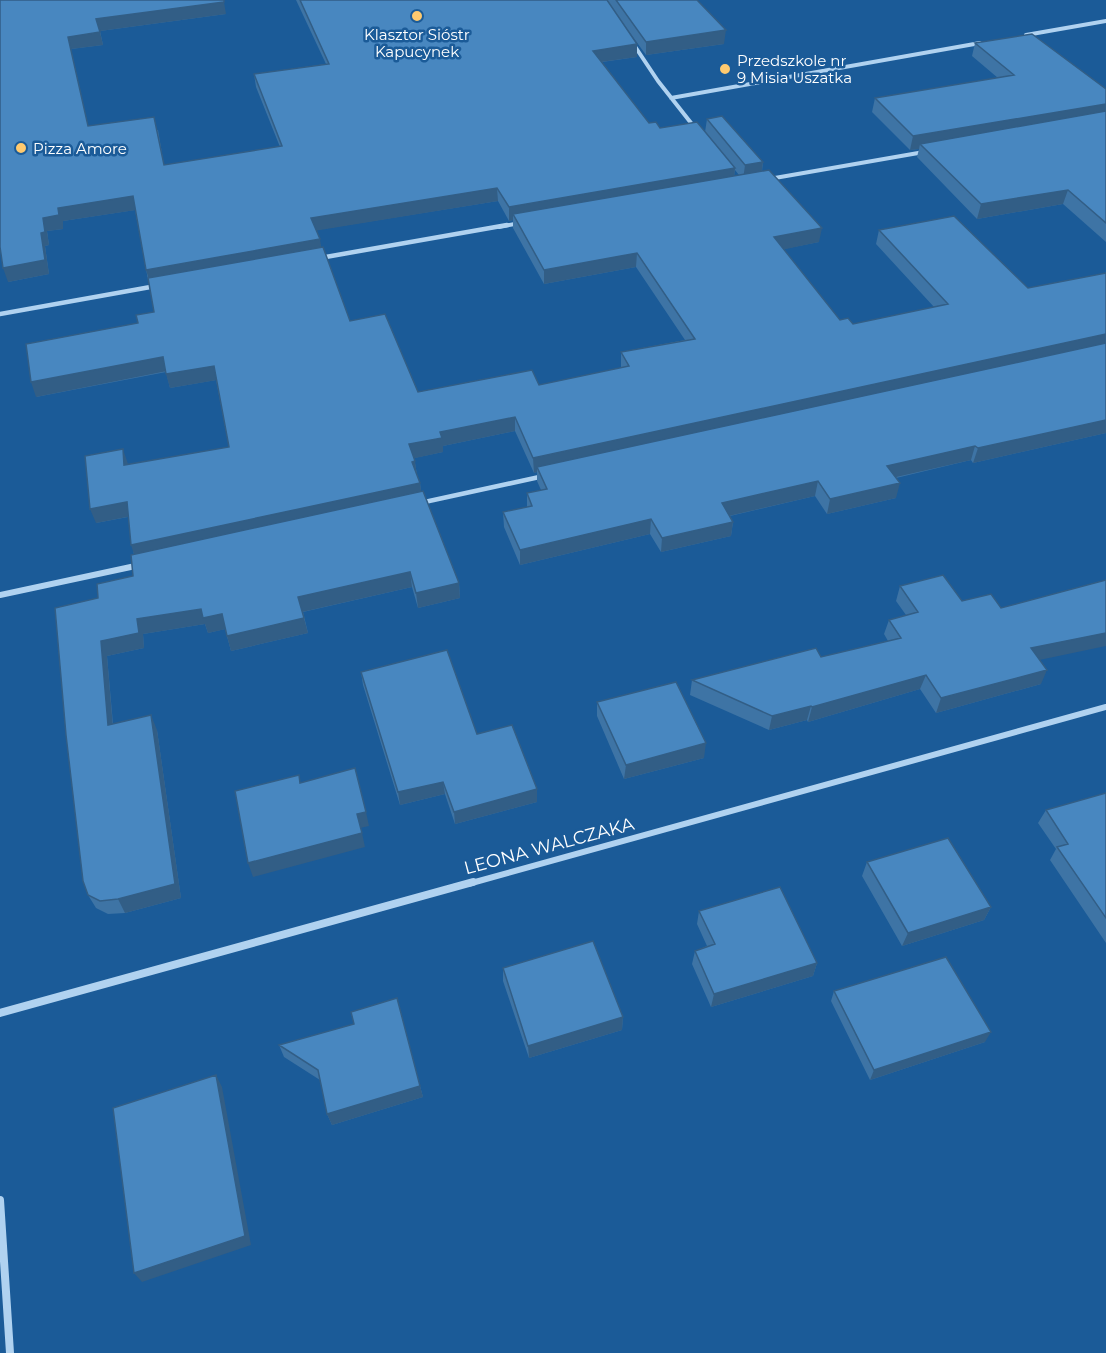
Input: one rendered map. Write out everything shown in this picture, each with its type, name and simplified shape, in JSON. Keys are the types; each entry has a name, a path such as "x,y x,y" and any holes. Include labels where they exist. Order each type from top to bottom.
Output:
{"street":[{"path":"1017,36 1106,21"},
{"path":"632,42 671,98 699,132"},
{"path":"671,98 984,42"},
{"path":"765,180 929,151"},
{"path":"318,258 529,221"},
{"path":"0,314 165,285"},
{"path":"407,506 547,475"},
{"path":"0,595 151,562"},
{"name":"LEONA WALCZAKA","path":"0,1013 1106,707"},
{"path":"0,1200 10,1353"}],"building":[{"path":"0,0 224,0 224,2 96,19 100,32 68,37 88,126 154,117 164,165 282,146 254,74 329,64 300,0 607,0 637,44 593,51 649,123 656,122 660,128 697,122 735,168 509,207 497,188 311,218 320,239 146,270 133,196 58,208 59,215 43,218 45,232 41,233 45,260 3,268 0,247"},
{"path":"616,0 697,0 726,30 646,42"},
{"path":"1032,34 1106,89 1106,104 913,136 875,98 1014,75 975,43"},
{"path":"1106,111 1106,223 1068,190 981,204 920,144"},
{"path":"722,116 763,162 745,165 707,119"},
{"path":"769,170 822,228 774,237 840,320 848,318 853,324 948,304 879,230 954,216 1028,288 1106,273 1106,334 533,458 515,417 440,432 442,438 409,444 415,461 412,462 420,483 131,545 127,502 90,509 85,456 123,449 124,465 229,447 214,366 166,374 163,357 31,382 26,344 138,323 136,315 154,312 148,278 323,247 350,321 385,314 418,392 532,370 539,385 629,366 621,352 695,339 637,253 544,270 513,214"},
{"path":"1106,343 1106,420 887,466 900,483 830,499 818,481 722,503 733,522 662,538 651,519 520,550 503,512 532,506 527,493 547,489 537,467"},
{"path":"423,491 459,583 416,593 410,572 298,597 304,618 227,636 222,614 203,618 201,609 137,619 139,633 101,641 108,725 151,715 175,884 118,899 100,901 88,895 83,881 66,735 55,608 98,598 97,584 133,576 131,555"},
{"path":"943,575 962,601 991,594 1001,608 1106,580 1106,633 1031,648 1047,670 941,698 926,675 772,716 692,680 816,648 821,657 901,638 889,620 918,612 900,586"},
{"path":"447,650 477,734 512,725 537,789 454,812 443,782 398,792 361,672"},
{"path":"676,682 706,743 626,765 597,702"},
{"path":"355,768 366,812 357,814 362,833 248,863 235,791 299,775 300,783"},
{"path":"1106,793 1106,918 1057,847 1068,844 1046,810"},
{"path":"948,838 991,907 908,933 867,862"},
{"path":"780,887 817,963 714,994 695,951 715,944 699,911"},
{"path":"593,941 623,1017 528,1046 503,968"},
{"path":"946,957 991,1032 874,1070 834,991"},
{"path":"397,998 420,1086 327,1114 318,1070 279,1045 354,1024 351,1012"},
{"path":"216,1075 245,1236 134,1273 113,1108"}],"place":[{"name":"Klasztor Sióstr Kapucynek","path":"417,16"},
{"name":"Przedszkole nr 9 Misia Uszatka","path":"725,69"},
{"name":"Pizza Amore","path":"21,148"}]}
